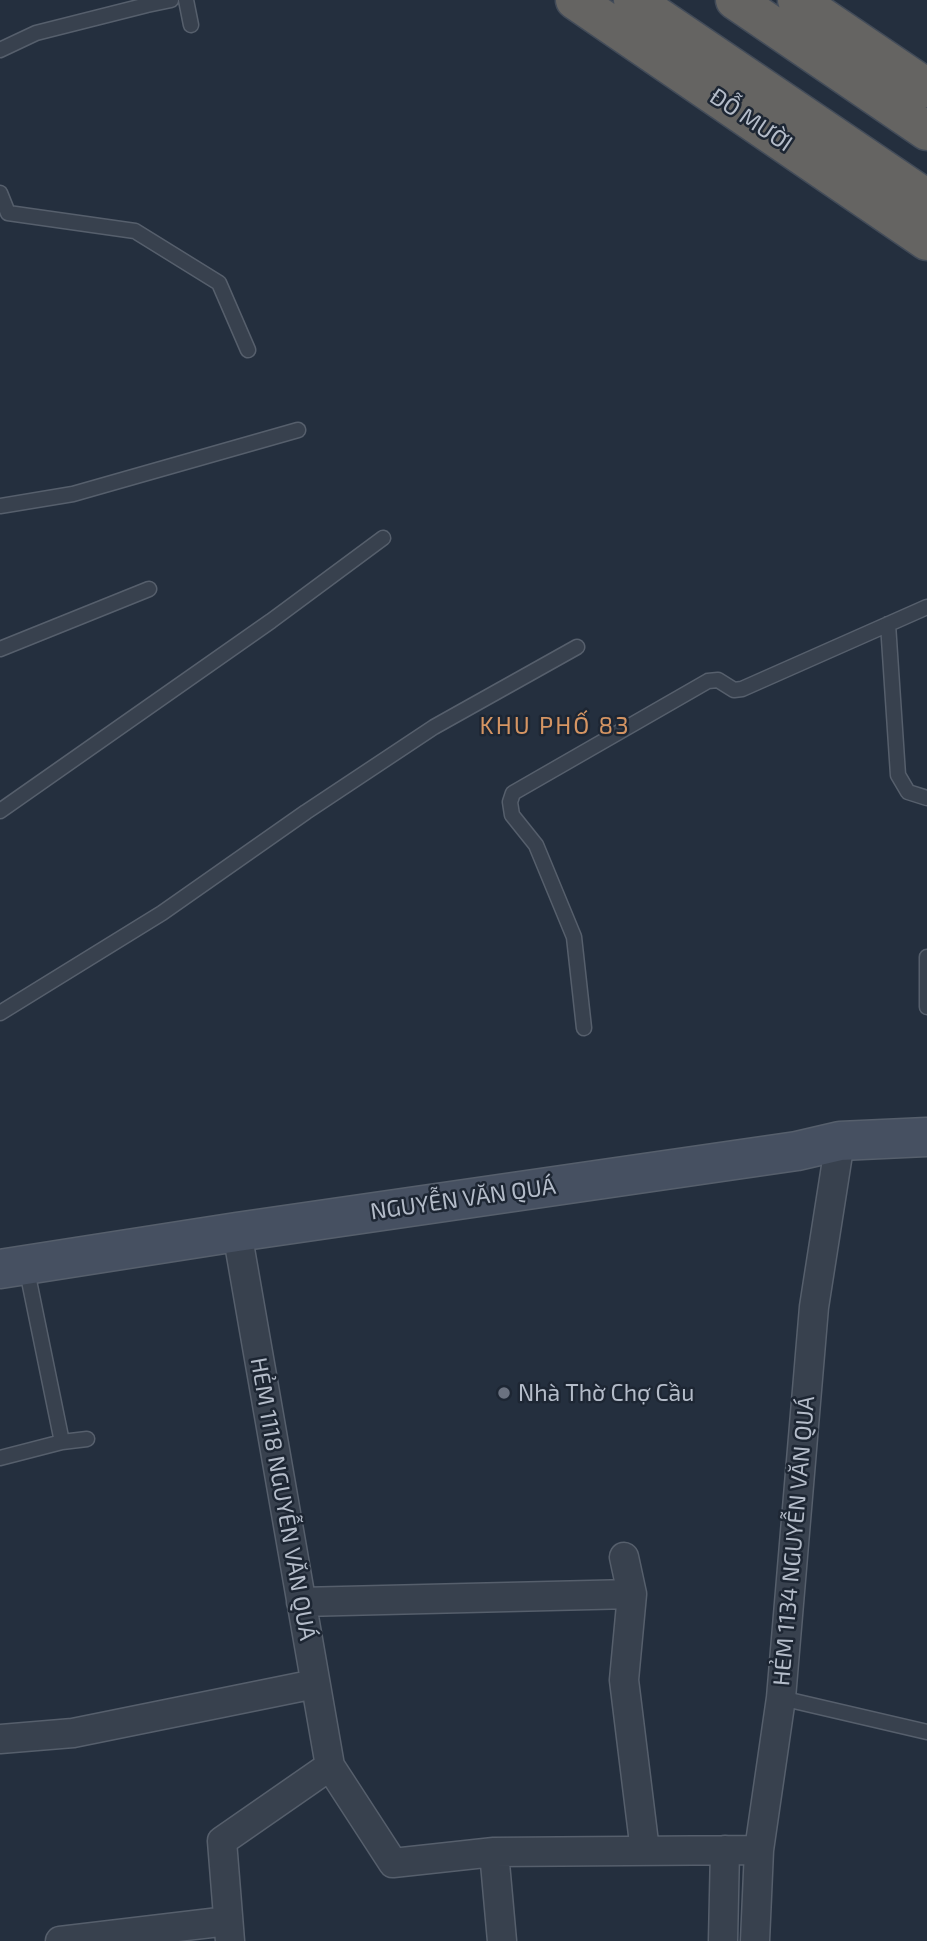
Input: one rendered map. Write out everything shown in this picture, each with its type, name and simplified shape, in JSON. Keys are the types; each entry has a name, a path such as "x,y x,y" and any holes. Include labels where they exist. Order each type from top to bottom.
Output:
{"highway":[{"name":"ĐỖ MƯỜI","path":"575,0 927,241"},
{"name":"ĐỖ MƯỜI","path":"633,0 927,199"},
{"path":"735,0 808,19 927,88"},
{"path":"808,19 927,131"}],"main road":[{"name":"NGUYỄN VĂN QUÁ","path":"13,1267 797,1151 840,1141 927,1137"}],"street":[{"name":"HẺM 1134 NGUYỄN VĂN QUÁ","path":"755,1941 759,1850 781,1698 814,1307 840,1141"},
{"name":"HẺM 1118 NGUYỄN VĂN QUÁ","path":"237,1232 330,1766"},
{"path":"624,1557 632,1594 624,1680 645,1851"},
{"path":"301,1601 632,1594"},
{"path":"0,1739 73,1733 315,1684"},
{"path":"60,1941 229,1931 222,1841 330,1766 393,1863 494,1852 759,1850"},
{"path":"723,1941 725,1850"},
{"path":"494,1852 502,1941"}],"lane":[{"path":"0,50 37,33 146,2 171,0"},
{"path":"186,0 191,25"},
{"path":"0,193 8,213 135,231 209,277 219,284 248,350"},
{"path":"0,506 73,494 298,430"},
{"path":"0,811 271,621 383,538"},
{"path":"0,649 149,589"},
{"path":"584,1028 574,937 536,845 512,815 510,802 513,793 708,681 718,680 734,690 742,689 927,607"},
{"path":"888,624 898,775 908,792 927,798"},
{"path":"0,1013 162,913 434,727 577,647"},
{"path":"927,957 927,1007"},
{"path":"13,1267 62,1442"},
{"path":"0,1458 87,1438"},
{"path":"781,1698 927,1732"}],"place":[{"name":"Nhà Thờ Chợ Cầu","path":"504,1393"}],"district":[{"name":"KHU PHỐ 83","path":"555,726"}]}
